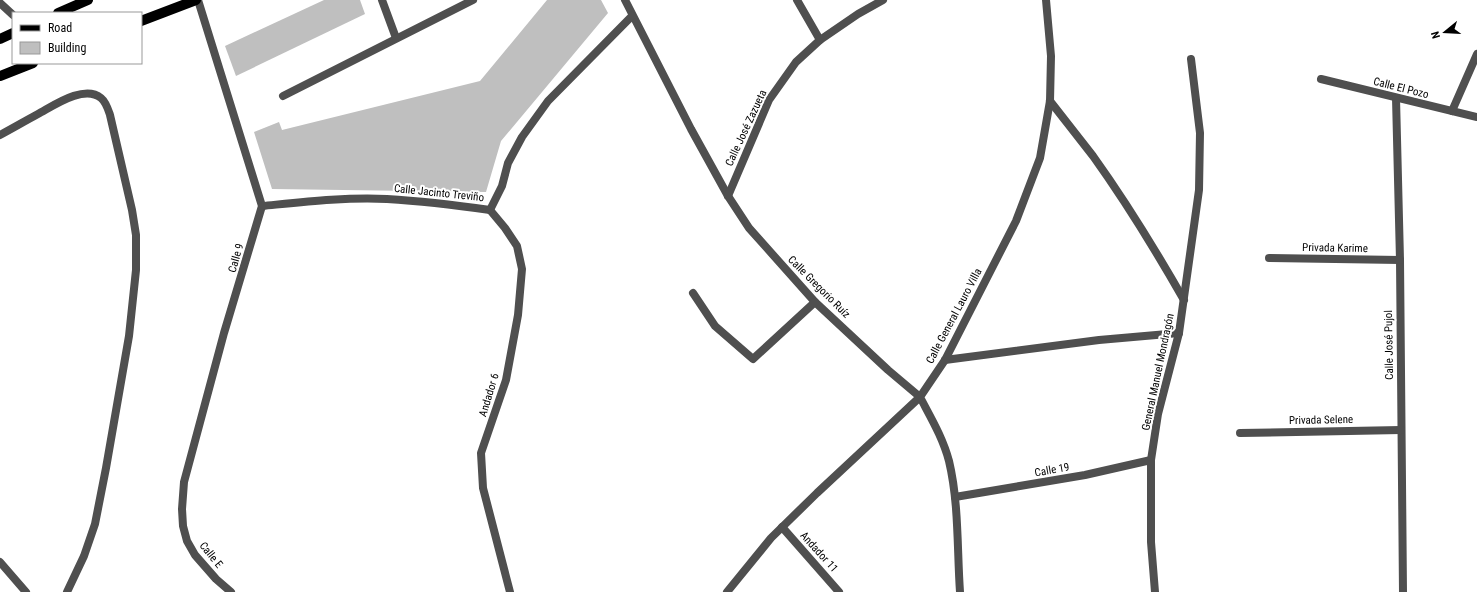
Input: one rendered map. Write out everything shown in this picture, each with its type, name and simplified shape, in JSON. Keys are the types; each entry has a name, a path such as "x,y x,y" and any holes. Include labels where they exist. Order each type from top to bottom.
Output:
{"main road":[{"path":"60,12 88,0"},
{"path":"142,21 197,0"},
{"path":"0,38 12,33"},
{"path":"0,76 30,64"}],"street":[{"path":"197,0 262,206"},
{"path":"382,0 396,38"},
{"path":"283,96 473,0"},
{"name":"Calle Gregorio Ruíz","path":"625,0 691,129 728,196 750,228 815,302 888,370 920,397 939,433 949,461 955,497 960,592"},
{"path":"797,0 820,40"},
{"name":"Calle José Zazueta","path":"728,196 769,100 796,62 820,40 858,14 883,0"},
{"name":"Calle General Lauro Villa","path":"727,592 771,538 920,397 945,360 1016,221 1040,158 1050,101 1051,56 1046,0"},
{"path":"0,3 12,14"},
{"name":"Calle Jacinto Treviño","path":"262,206 346,199 385,199 434,202 490,210 502,186 511,157 522,137 548,101 632,16"},
{"path":"1452,111 1477,54"},
{"name":"General Manuel Mondragón","path":"1155,592 1151,542 1151,460 1158,414 1179,333 1199,190 1200,133 1190,59"},
{"name":"Calle El Pozo","path":"1321,79 1477,117"},
{"path":"0,136 63,100 82,94 91,94 101,98 106,104 110,115 132,210 136,235 136,270 129,336 120,396 95,524 84,556 67,592"},
{"name":"Calle José Pujol","path":"1396,98 1400,260 1402,592"},
{"path":"1050,101 1093,157 1131,212 1156,251 1184,300"},
{"name":"Calle 9","path":"183,526 182,509 184,482 222,341 262,206"},
{"name":"Andador 6","path":"490,210 505,228 517,246 522,269 518,315 506,380 481,453 483,488 510,592"},
{"name":"Privada Karime","path":"1269,258 1400,260"},
{"path":"693,293 714,326 753,359 815,302"},
{"path":"945,360 1099,340 1179,333"},
{"name":"Privada Selene","path":"1240,433 1401,430"},
{"name":"Calle 19","path":"955,497 1085,475 1151,460"},
{"name":"Calle E","path":"183,526 187,541 195,555 216,579 231,592"},
{"name":"Andador 11","path":"782,527 840,592"},
{"path":"0,562 26,592"}],"building":[{"path":"324,0 360,0 365,14 236,76 225,46"},
{"path":"547,0 601,0 608,13 501,141 486,192 272,189 254,132 279,122 282,130 480,81"}]}
